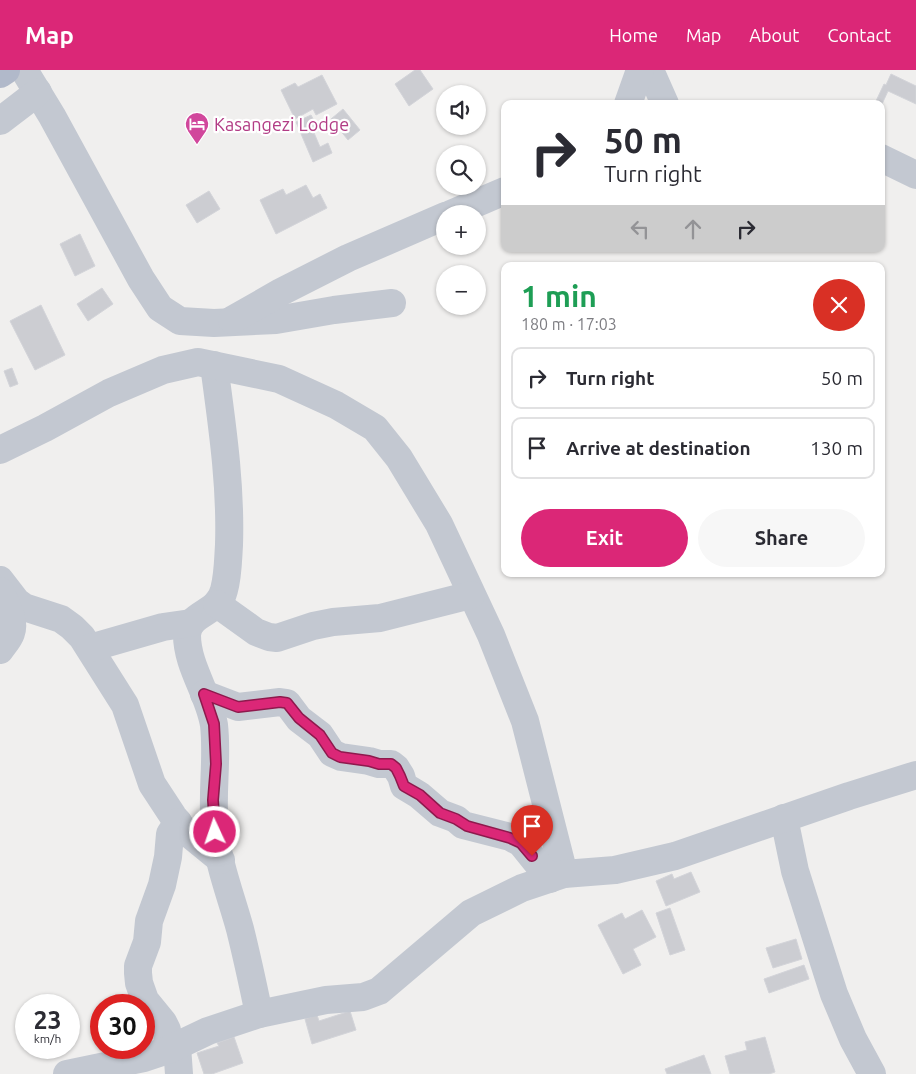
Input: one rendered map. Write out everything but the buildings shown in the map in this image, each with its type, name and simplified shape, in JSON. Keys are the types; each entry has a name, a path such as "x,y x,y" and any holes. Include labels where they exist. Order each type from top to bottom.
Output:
{"main road":[{"path":"0,74 6,70"}],"street":[{"path":"629,100 640,70"},
{"path":"650,70 663,100"},
{"path":"0,121 31,81 108,217 140,279 160,308 180,321 214,324 276,320 392,303"},
{"path":"885,160 916,174"},
{"path":"472,205 501,193"},
{"path":"228,322 280,292 348,258 436,220"},
{"path":"0,450 110,393 163,370 198,362 278,379 336,405 375,428 399,458 439,524 491,635 525,721 557,876"},
{"path":"90,648 164,627 191,623 217,604 224,591 228,564 230,519 227,466 214,365"},
{"path":"0,580 17,602 24,607 61,619 82,636 124,705 152,784 183,829 220,860"},
{"path":"0,591 10,614 12,628 12,632 0,650"},
{"path":"217,604 256,632 278,638 313,626 333,622 380,618 471,595"},
{"path":"191,623 187,633 189,652 214,724 216,764 213,800 215,832 220,860 240,930 259,1014"},
{"path":"204,694 238,707 280,702 287,703 299,718 320,735 332,753 340,757 379,764 391,764 396,768 404,786 420,795 440,813 456,819 467,826 521,843 557,876"},
{"path":"155,1058 174,1057 208,1031 259,1014 326,1000 363,997 379,992 471,913 522,888 557,876 615,870 675,856 916,775"},
{"path":"784,818 795,871 834,994 853,1039 872,1074"},
{"path":"142,994 139,983 138,966 147,942 148,921 162,884 168,857 170,834 178,822"},
{"path":"155,1014 163,1022 174,1057"},
{"path":"67,1074 103,1059"}],"place":[{"name":"Kasangezi Lodge","path":"197,145"}],"route":[{"path":"215,832 213,800 216,764 214,724 204,694 238,707 280,702 287,703 299,718 320,735 332,753 340,757 379,764 391,764 396,768 404,786 408,790 420,795 440,813 456,819 463,825 510,838 521,843 532,856"}]}
